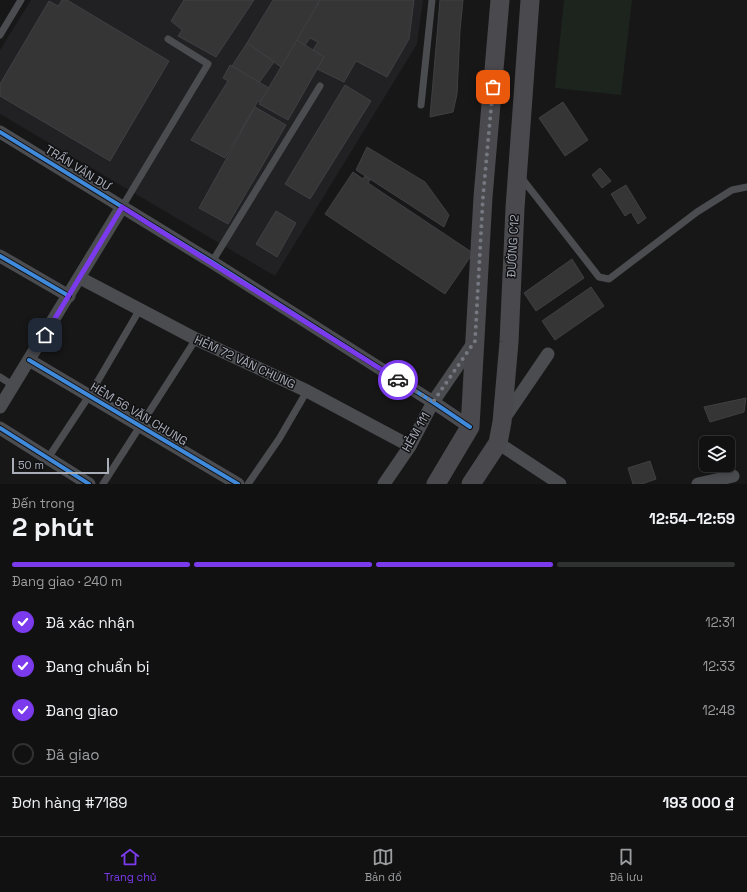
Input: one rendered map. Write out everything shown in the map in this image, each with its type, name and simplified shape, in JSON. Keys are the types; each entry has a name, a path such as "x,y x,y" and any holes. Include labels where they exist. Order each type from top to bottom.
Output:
{"main road":[{"path":"436,484 470,427 483,197 500,0"},
{"name":"ĐƯỜNG C12","path":"471,484 498,443 502,422 509,342 517,172 530,0"}],"street":[{"name":"TRẦN VĂN DƯ","path":"0,132 212,262 470,427"},
{"path":"0,407 122,207"},
{"path":"0,256 69,296"},
{"name":"HẺM 72 VĂN CHUNG","path":"80,278 196,339 307,391 410,446"},
{"name":"HẺM 111","path":"384,484 410,446 433,402 475,341"},
{"path":"502,422 548,354"},
{"name":"HẺM 56 VĂN CHUNG","path":"29,360 238,484"},
{"path":"0,428 88,484"},
{"path":"498,443 560,484"},
{"path":"698,484 733,476"}],"lane":[{"path":"0,35 21,0"},
{"path":"421,105 432,0"},
{"path":"122,207 208,64 168,39"},
{"path":"212,262 320,86"},
{"path":"517,172 599,277 609,279 696,212 732,190 747,187"},
{"path":"48,458 89,396 140,309"},
{"path":"103,484 196,339"},
{"path":"0,377 14,386"},
{"path":"248,484 279,438 307,391"}],"shaded area":[{"path":"31,0 423,0 417,44 275,276 0,114 0,50"},
{"path":"564,0 632,0 621,95 555,88"}],"building":[{"path":"62,0 67,0 169,61 110,161 0,96 0,84 49,1 58,6"},
{"path":"184,0 254,0 216,57 178,36 182,30 171,21"},
{"path":"273,0 322,0 281,67 247,43"},
{"path":"320,0 414,0 409,39 387,77 356,61 344,82 317,69 324,57 313,50 318,42 310,38 305,45 297,40"},
{"path":"440,0 463,0 457,94 453,112 430,117"},
{"path":"297,40 324,57 288,120 259,104"},
{"path":"247,43 274,62 259,83 232,66"},
{"path":"230,65 269,88 260,102 258,101 225,158 191,140 228,81 223,78"},
{"path":"345,85 371,101 310,199 285,184"},
{"path":"563,102 588,140 565,156 539,118"},
{"path":"255,107 286,125 228,224 199,208"},
{"path":"367,147 425,182 449,215 444,227 356,170"},
{"path":"600,168 611,181 602,188 592,175"},
{"path":"353,172 363,179 365,176 370,180 368,183 473,253 445,294 325,214"},
{"path":"626,185 646,218 638,224 631,212 625,216 611,194"},
{"path":"276,211 296,223 277,257 256,244"},
{"path":"572,259 584,278 536,311 524,293"},
{"path":"591,287 604,306 555,340 542,321"},
{"path":"746,398 744,412 710,422 704,407"},
{"path":"650,461 656,479 642,484 633,484 628,468"}],"cycle path":[{"path":"0,132 212,262 470,427"},
{"path":"0,256 69,296"},
{"path":"29,360 238,484"},
{"path":"0,428 89,484"}],"way so far":[{"path":"398,380 433,402 475,341 483,197 493,87"}],"route":[{"path":"45,335 122,207 398,380"}]}
